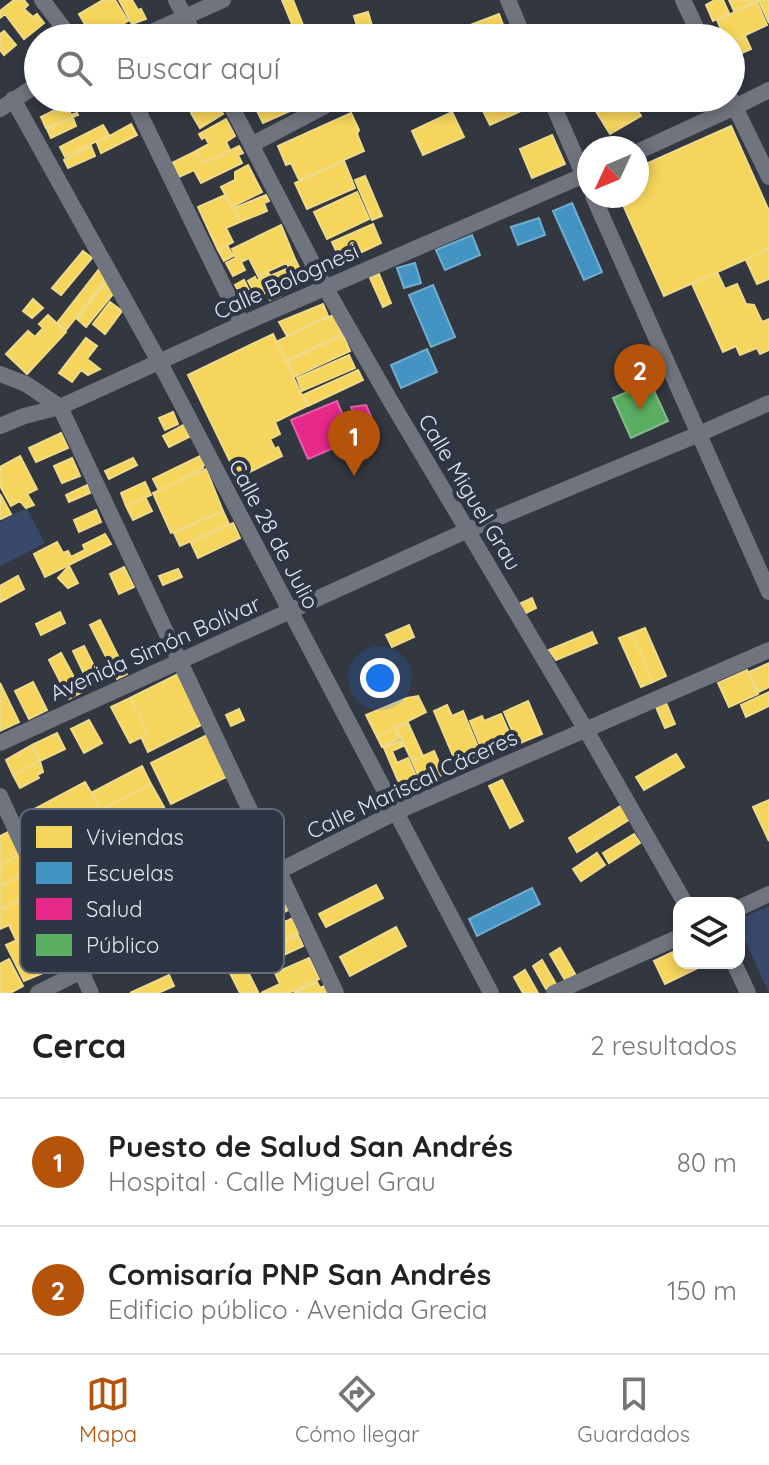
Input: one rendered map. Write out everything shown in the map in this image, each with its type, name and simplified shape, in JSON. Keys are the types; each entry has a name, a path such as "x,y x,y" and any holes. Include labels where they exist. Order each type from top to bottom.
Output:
{"street":[{"path":"42,0 60,24"},
{"path":"176,0 189,24"},
{"path":"169,24 223,0"},
{"path":"508,0 518,24"},
{"path":"683,0 694,24"},
{"path":"745,99 769,90"},
{"path":"7,104 24,93"},
{"name":"Calle 28 de Julio","path":"7,104 160,363 491,993"},
{"path":"139,112 242,324"},
{"name":"Calle Miguel Grau","path":"234,112 325,287 682,897"},
{"path":"251,145 314,112"},
{"path":"556,112 577,157"},
{"path":"649,146 715,112"},
{"path":"737,112 769,177"},
{"name":"Calle Bolognesi","path":"0,426 60,407 325,287 577,183"},
{"path":"598,208 769,592"},
{"path":"0,374 26,384 60,407 250,809"},
{"name":"Avenida Simón Bolívar","path":"0,743 468,530 769,403"},
{"name":"Calle Mariscal Cáceres","path":"284,868 396,812 769,650"},
{"path":"0,796 20,839"},
{"path":"284,882 336,993"},
{"path":"745,905 769,894"},
{"path":"554,993 673,940"},
{"path":"737,969 748,993"},
{"name":"Calle Mariscal Cáceres","path":"38,993 77,973"},
{"path":"82,973 91,993"}],"shaded area":[{"path":"26,508 45,543 0,566 0,522"},
{"path":"769,906 769,993 745,940 745,916"}],"building: Viviendas":[{"path":"14,0 24,0 28,5 24,9 33,17 37,14 44,23 24,24 24,39 5,14 0,18 0,11"},
{"path":"103,0 115,0 128,21 123,24 85,24 79,14"},
{"path":"119,0 132,0 146,19 132,24"},
{"path":"282,0 293,0 303,24 292,24"},
{"path":"723,0 729,13 713,21 706,5"},
{"path":"729,0 759,0 734,11"},
{"path":"769,0 769,23 759,1"},
{"path":"757,2 767,25 745,35 745,24 719,24 717,20"},
{"path":"368,12 372,24 356,24 354,16"},
{"path":"499,14 503,24 473,24"},
{"path":"4,31 16,45 4,55 0,50 0,34"},
{"path":"745,36 751,49 745,52"},
{"path":"51,112 78,115 46,128 41,117"},
{"path":"222,112 223,114 200,128 191,113"},
{"path":"258,112 288,112 263,123"},
{"path":"452,112 464,137 423,155 412,131"},
{"path":"484,112 518,112 490,125"},
{"path":"596,112 639,112 641,116 610,134"},
{"path":"351,113 364,151 299,180 291,163 286,165 278,146"},
{"path":"73,118 76,126 51,138 47,129"},
{"path":"226,119 235,136 226,142 230,150 203,164 196,151 209,144 199,134"},
{"path":"131,124 137,135 101,153 97,143"},
{"path":"103,125 109,135 65,157 60,147"},
{"path":"731,126 769,211 769,249 664,296 624,208 649,208 649,163"},
{"path":"552,135 565,164 532,178 520,149"},
{"path":"91,146 95,156 68,168 64,160"},
{"path":"239,146 243,153 238,155 242,163 201,183 194,170 179,177 172,163 196,151 203,164"},
{"path":"344,161 355,188 307,209 295,183"},
{"path":"248,165 262,192 232,207 221,187 235,180 235,172"},
{"path":"365,176 382,216 372,220 355,180"},
{"path":"357,192 369,219 327,239 314,212"},
{"path":"225,195 240,222 226,228 233,242 218,250 198,207"},
{"path":"266,195 269,201 264,203 267,211 240,222 234,208"},
{"path":"373,224 381,243 345,260 339,257 332,242"},
{"path":"281,225 295,259 258,276 249,258 241,262 245,270 233,276 226,263 236,258 232,249"},
{"path":"227,245 233,256 224,261 218,250"},
{"path":"769,248 769,279 757,284 746,260"},
{"path":"83,251 92,258 61,295 52,288"},
{"path":"295,259 305,279 277,291 280,296 270,300 258,276 268,272 270,276 289,268 287,263"},
{"path":"100,268 105,280 66,330 57,323"},
{"path":"717,272 725,289 737,284 746,304 754,305 762,322 769,319 769,350 760,354 757,348 740,355 736,346 723,352 692,284"},
{"path":"379,274 391,303 383,307 370,278"},
{"path":"255,277 257,281 260,279 267,292 257,297 248,281"},
{"path":"244,280 253,298 245,302 235,285"},
{"path":"107,281 113,294 86,327 77,319"},
{"path":"33,299 43,308 32,318 23,311"},
{"path":"110,302 122,311 105,334 93,324"},
{"path":"323,304 328,316 287,336 279,322"},
{"path":"48,315 66,332 27,374 6,354 28,331 35,337 43,328 39,324"},
{"path":"333,315 342,334 285,361 276,342"},
{"path":"273,334 307,406 275,422 280,434 270,439 282,456 238,478 188,375"},
{"path":"343,335 350,351 294,377 287,362"},
{"path":"86,338 97,346 87,359 100,369 88,375 81,370 72,382 59,373"},
{"path":"349,355 355,368 302,391 297,378"},
{"path":"358,370 363,380 308,406 303,395"},
{"path":"173,412 178,424 165,430 159,418"},
{"path":"187,423 193,435 169,447 163,436"},
{"path":"61,433 68,448 36,462 29,448"},
{"path":"204,454 208,463 203,468 159,491 153,479"},
{"path":"20,456 37,489 27,494 34,505 26,508 20,501 11,506 0,486 0,467"},
{"path":"72,458 80,476 62,483 54,466"},
{"path":"133,458 137,465 109,479 105,471"},
{"path":"206,469 223,511 171,533 153,493"},
{"path":"145,482 151,495 126,506 121,493"},
{"path":"87,485 90,493 69,502 66,495"},
{"path":"0,494 11,514 1,519 0,518"},
{"path":"145,497 152,511 133,520 126,506"},
{"path":"96,510 101,522 79,532 74,520"},
{"path":"223,511 229,524 180,546 174,533"},
{"path":"233,523 240,538 198,558 191,543"},
{"path":"105,534 111,544 45,577 34,554 57,542 63,553 68,551 71,557 85,550 83,545"},
{"path":"69,566 78,583 68,588 58,578"},
{"path":"124,567 134,587 119,594 110,574"},
{"path":"178,569 182,577 163,585 159,576"},
{"path":"18,576 24,589 0,602 0,586"},
{"path":"532,598 536,608 524,614 519,604"},
{"path":"60,612 65,623 41,635 36,624"},
{"path":"100,620 127,674 117,679 90,625"},
{"path":"409,625 414,637 392,647 386,635"},
{"path":"645,628 666,676 653,682 632,633"},
{"path":"592,632 597,643 556,660 549,650"},
{"path":"632,633 653,682 641,687 619,638"},
{"path":"84,646 96,670 85,676 73,651"},
{"path":"61,653 82,692 69,699 49,660"},
{"path":"769,663 769,687 759,692 749,672"},
{"path":"747,670 758,694 729,707 718,683"},
{"path":"178,674 203,724 148,752 141,737 148,734 130,698"},
{"path":"33,682 47,710 29,719 15,691"},
{"path":"0,683 19,722 0,731"},
{"path":"769,692 769,706 746,717 741,705"},
{"path":"418,696 426,712 377,737 366,715"},
{"path":"130,698 148,734 130,743 111,707"},
{"path":"528,701 542,734 518,744 504,712"},
{"path":"666,703 675,724 665,728 656,707"},
{"path":"447,705 452,716 463,711 483,759 459,770 434,711"},
{"path":"239,709 244,720 231,726 226,715"},
{"path":"501,714 514,744 485,757 470,721 482,716 484,721"},
{"path":"89,720 102,743 84,753 71,729"},
{"path":"408,723 423,756 412,761 396,728"},
{"path":"394,728 399,739 382,747 377,737"},
{"path":"57,733 65,749 40,761 32,745"},
{"path":"207,735 228,776 171,804 151,763"},
{"path":"400,741 403,746 392,751 397,763 408,758 419,783 413,785 415,790 404,795 384,748"},
{"path":"32,745 40,761 13,775 6,760"},
{"path":"434,751 444,774 422,784 412,761"},
{"path":"676,754 684,767 644,790 636,777"},
{"path":"40,761 43,772 37,775 39,778 20,788 13,775"},
{"path":"142,766 151,784 103,809 91,793"},
{"path":"502,780 523,821 510,828 489,786"},
{"path":"85,782 100,809 35,809"},
{"path":"151,784 164,807 160,809 103,809"},
{"path":"769,800 769,841 753,807"},
{"path":"624,804 632,818 577,852 569,838"},
{"path":"12,830 20,845 20,855 0,865 0,836"},
{"path":"634,834 640,843 609,863 603,853"},
{"path":"597,853 605,865 581,881 573,869"},
{"path":"20,855 20,876 0,886 0,865"},
{"path":"20,876 20,901 0,910 0,886"},
{"path":"376,885 383,898 326,927 319,914"},
{"path":"20,900 20,938 16,940 9,925 0,929 0,909"},
{"path":"293,918 299,933 284,940 284,920"},
{"path":"396,927 406,946 350,976 340,957"},
{"path":"298,935 303,946 284,955 284,942"},
{"path":"20,939 20,973 6,945"},
{"path":"560,948 575,974 565,980 550,954"},
{"path":"673,952 673,969 696,969 665,984 654,961"},
{"path":"309,958 319,979 289,993 261,993 280,984 275,973 284,973 284,969"},
{"path":"9,959 23,986 10,993 0,993 0,964"},
{"path":"542,960 556,984 546,989 533,966"},
{"path":"525,970 538,993 523,993 514,977"},
{"path":"20,973 43,973 24,981"},
{"path":"230,973 248,973 258,992 240,993"},
{"path":"169,975 174,986 158,993 130,993"},
{"path":"317,982 320,988 326,985 330,993 294,993"}],"building: Escuelas":[{"path":"572,203 602,272 584,280 553,211"},
{"path":"539,218 545,235 518,245 511,227"},
{"path":"472,235 480,255 445,270 436,250"},
{"path":"415,263 421,283 404,288 397,268"},
{"path":"433,285 455,337 431,347 409,295"},
{"path":"427,349 437,372 401,388 391,365"},
{"path":"532,888 540,904 477,936 469,919"}],"building: Salud":[{"path":"337,401 353,440 308,459 291,420"},
{"path":"366,405 373,421 360,427 351,407"}],"building: Público":[{"path":"650,382 668,421 631,438 613,398"}],"place":[{"name":"Comisaría PNP San Andrés","path":"640,410"},
{"name":"Puesto de Salud San Andrés","path":"354,476"}]}
